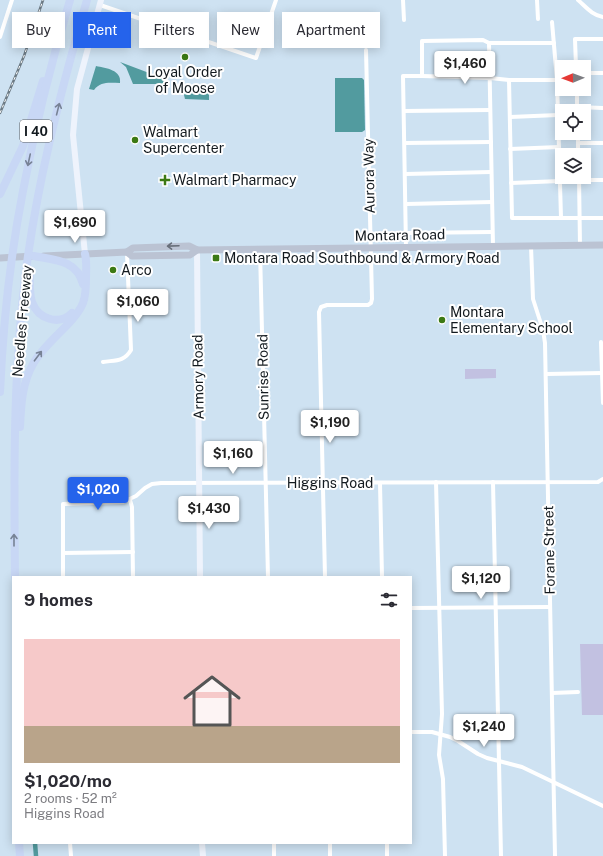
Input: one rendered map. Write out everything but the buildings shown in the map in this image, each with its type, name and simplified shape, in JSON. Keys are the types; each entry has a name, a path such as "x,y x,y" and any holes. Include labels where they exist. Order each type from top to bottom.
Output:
{"highway":[{"name":"Needles Freeway","path":"0,392 4,330 13,250 30,156 70,0"},
{"name":"Needles Freeway","path":"15,576 15,419 19,334 31,256 37,201 59,102 87,0"},
{"path":"1,192 23,146 66,14"},
{"path":"83,284 79,274 70,265 58,260 31,256 30,288 32,303 38,312 50,319 63,319 74,312 81,299 83,284 83,260 85,254"},
{"path":"14,503 20,417 26,381 33,363 40,353 79,311 83,304 86,287 85,254"},
{"path":"19,844 20,856"}],"main road":[{"path":"85,254 73,135 77,89 101,2"},
{"name":"Montara Road","path":"0,258 127,252 133,248 189,246 197,250 260,250 603,245"},
{"name":"Armory Road","path":"197,250 200,576"},
{"path":"202,844 203,856"}],"street":[{"path":"0,37 12,0"},
{"path":"101,2 256,58 276,0"},
{"path":"403,0 404,20"},
{"path":"537,0 538,19"},
{"path":"578,0 591,12 603,17"},
{"path":"552,22 557,60"},
{"path":"576,60 575,39 603,38"},
{"path":"422,76 422,41 483,40 489,43 554,43"},
{"path":"489,43 493,247"},
{"name":"Aurora Way","path":"323,484 319,312 321,307 327,305 368,304 371,303 372,299 366,50"},
{"path":"591,73 603,73"},
{"path":"406,248 403,76 490,78 509,80 555,80"},
{"path":"509,80 512,218 603,218"},
{"path":"591,108 603,108"},
{"path":"404,111 490,110"},
{"path":"510,117 555,115"},
{"path":"510,149 559,147 559,140"},
{"path":"405,143 491,142"},
{"path":"578,148 578,143 603,144"},
{"path":"405,174 491,172"},
{"path":"591,179 603,180"},
{"path":"511,183 555,181"},
{"path":"560,184 561,218"},
{"path":"579,184 580,246"},
{"path":"406,204 492,202"},
{"path":"406,234 492,232"},
{"name":"Forane Street","path":"531,246 533,299 543,330 545,343 555,856"},
{"name":"Sunrise Road","path":"260,250 268,576"},
{"path":"103,362 117,360 127,356 131,350 127,252"},
{"path":"601,342 603,403"},
{"path":"546,374 602,373"},
{"name":"Higgins Road","path":"63,553 63,504 118,503 130,500 152,484 323,484 436,482 548,483 598,482 603,479"},
{"path":"436,482 442,714 439,754 443,779 444,856"},
{"path":"493,482 501,856"},
{"path":"380,483 382,576"},
{"path":"323,484 325,576"},
{"path":"130,500 132,507 133,576"},
{"path":"63,576 63,553 133,552"},
{"path":"412,608 550,608"},
{"path":"552,693 578,692"},
{"path":"412,732 432,732 440,734 458,741 478,754 522,766 603,806"},
{"path":"70,844 71,856"},
{"path":"274,844 274,856"},
{"path":"330,844 330,856"},
{"path":"387,844 387,856"}],"shaded area":[{"path":"120,62 165,79 165,84 133,84 126,67"},
{"path":"96,66 116,72 120,79 120,83 106,83 99,85 94,90 89,89"},
{"path":"335,78 362,78 364,80 365,130 362,132 335,132"},
{"path":"187,85 209,93 209,100 185,99 182,87"},
{"path":"465,369 496,369 496,378 465,379"},
{"path":"580,644 603,644 603,715 582,715"}],"waterway":[{"path":"35,844 36,856"}],"railway":[{"path":"0,113 24,56 43,0"}],"place":[{"name":"Loyal Order of Moose","path":"185,57"},
{"name":"Walmart Supercenter","path":"135,140"},
{"name":"Walmart Pharmacy","path":"165,180"},
{"name":"Montara Road Southbound & Armory Road","path":"216,258"},
{"name":"Arco","path":"113,270"},
{"name":"Montara Elementary School","path":"442,320"}]}
